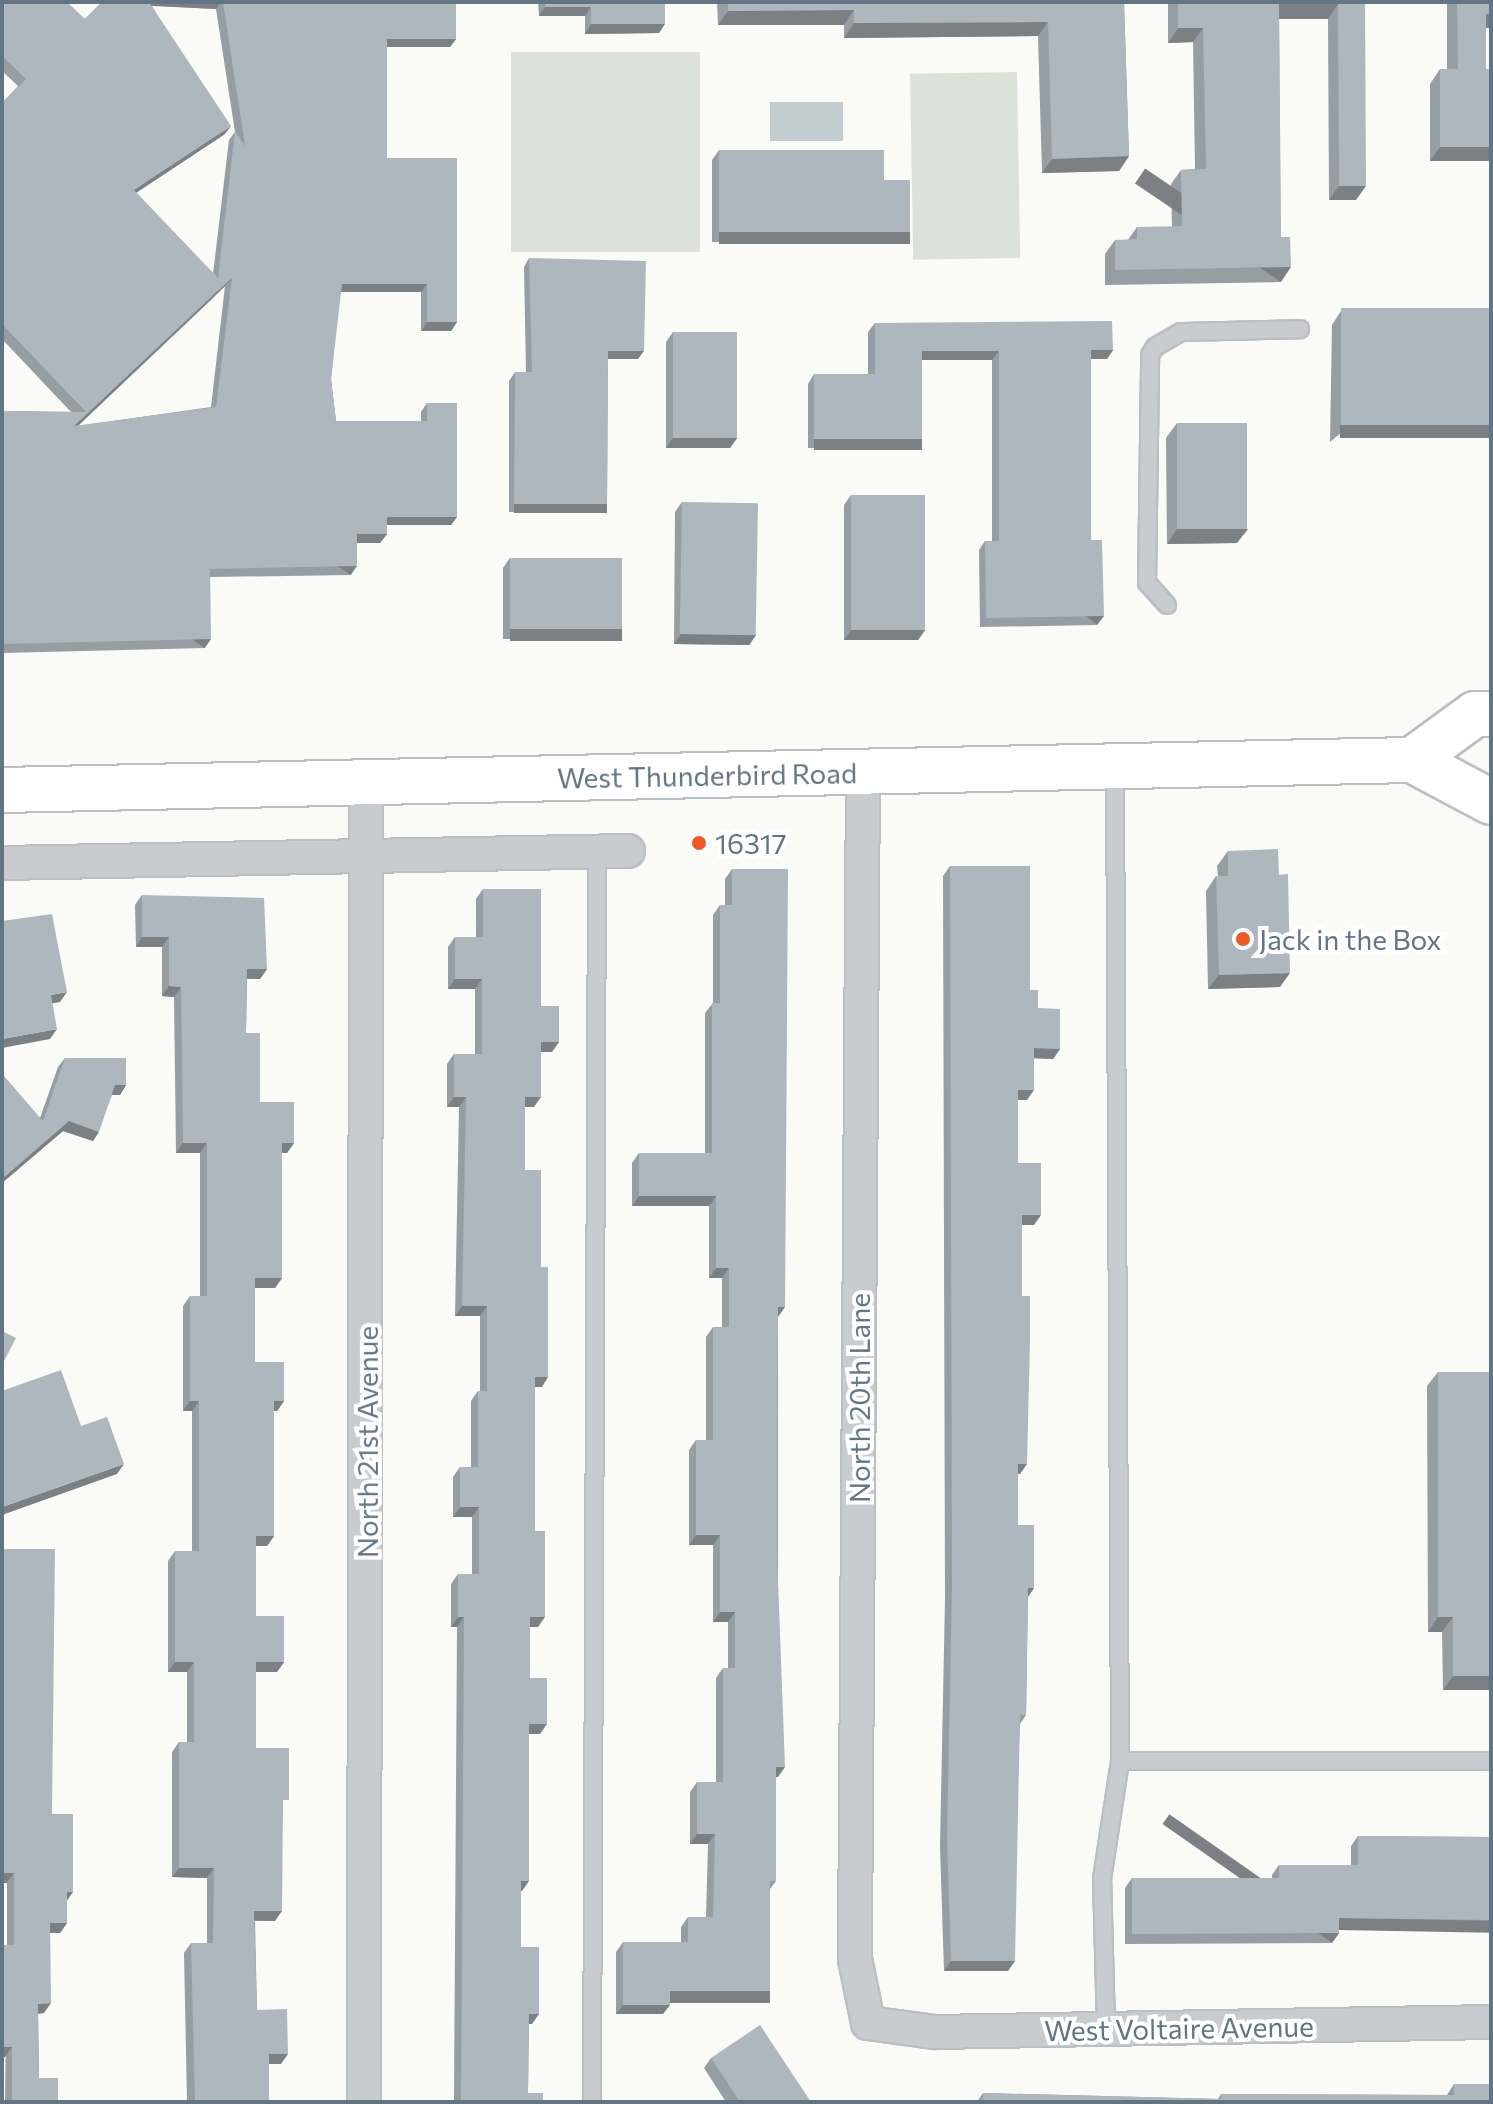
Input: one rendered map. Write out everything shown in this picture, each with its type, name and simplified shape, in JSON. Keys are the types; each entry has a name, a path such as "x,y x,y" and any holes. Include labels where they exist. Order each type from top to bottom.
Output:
{"main road":[{"path":"1412,760 1475,714 1491,714"},
{"name":"West Thunderbird Road","path":"2,790 1412,760 1491,802"}],"street":[{"name":"North 20th Lane","path":"863,772 855,1959 868,2023"},
{"name":"North 21st Avenue","path":"364,2102 369,856 366,783"},
{"path":"2,863 613,852"},
{"name":"West Voltaire Avenue","path":"868,2023 935,2032 1491,2022"}],"lane":[{"path":"1167,605 1147,583 1150,355 1155,347 1181,332 1300,329"},
{"path":"1106,2029 1102,1879 1120,1761 1115,766"},
{"path":"592,2102 613,852"},
{"path":"1120,1761 1491,1761"}],"shaded area":[{"path":"511,52 700,52 700,252 511,252"},
{"path":"1017,72 1020,258 913,260 910,74"},
{"path":"770,102 843,102 843,141 770,141"}],"building":[{"path":"2,2 67,2 85,19 102,2 149,2 231,126 134,190 218,278 235,131 245,146 223,2 456,2 456,39 387,39 387,158 457,158 457,322 427,322 427,284 342,284 331,379 336,421 427,421 427,403 457,403 457,517 387,517 387,534 357,534 357,566 210,569 211,639 2,644 2,411 86,412 2,324 2,103 26,79 2,56","holes":["232,278 216,407 74,426"]},
{"path":"545,2 665,2 665,24 591,24 591,7 545,7"},
{"path":"728,2 1124,2 1129,156 1052,159 1048,22 854,23 854,10 728,11"},
{"path":"1178,2 1365,2 1366,186 1339,186 1338,4 1279,4 1281,237 1290,237 1291,267 1115,270 1115,240 1137,239 1137,227 1182,226 1181,170 1206,169 1203,28 1178,28"},
{"path":"1457,2 1491,2 1491,14 1486,14 1486,69 1491,69 1491,147 1440,147 1440,69 1458,69"},
{"path":"719,150 884,150 884,180 910,180 910,232 719,232"},
{"path":"529,258 646,261 644,351 608,351 607,504 514,504 515,372 532,372"},
{"path":"1341,308 1491,308 1491,425 1341,425"},
{"path":"1112,321 1113,350 1091,350 1091,540 1102,540 1104,616 986,618 985,541 999,541 999,351 922,351 922,439 814,439 814,374 875,374 875,323"},
{"path":"673,332 737,332 737,438 673,438"},
{"path":"1177,423 1247,423 1247,529 1177,529"},
{"path":"851,495 925,495 925,630 851,630"},
{"path":"682,502 758,503 756,635 680,634"},
{"path":"510,558 622,558 622,629 510,629"},
{"name":"Jack in the Box","path":"1278,849 1279,875 1288,874 1290,973 1219,975 1216,876 1228,876 1228,851"},
{"path":"950,866 1030,866 1030,990 1038,990 1038,1008 1060,1009 1060,1049 1034,1048 1034,1090 1018,1090 1018,1163 1041,1163 1041,1215 1022,1215 1022,1296 1030,1296 1030,1340 1027,1464 1018,1464 1018,1525 1034,1525 1034,1588 1028,1588 1026,1715 1020,1715 1015,1961 951,1961 947,1836 952,1588"},
{"path":"732,869 788,869 785,1307 778,1307 777,1427 777,1553 785,1767 776,1767 776,1881 770,1881 770,1991 670,1991 670,2005 623,2005 623,1942 688,1942 688,1917 713,1917 715,1834 697,1834 697,1782 723,1782 723,1668 735,1668 735,1612 720,1612 720,1535 696,1535 696,1440 713,1440 713,1327 729,1327 729,1268 716,1268 716,1196 639,1196 639,1153 712,1153 712,1003 720,1003 720,905 732,905"},
{"path":"483,889 541,889 541,1006 559,1006 559,1042 541,1042 541,1097 525,1097 525,1170 541,1170 541,1267 548,1267 548,1377 535,1377 535,1531 545,1531 545,1617 530,1617 530,1678 547,1678 547,1724 529,1724 529,1881 521,1881 521,1947 539,1947 539,2014 529,2014 528,2093 543,2093 543,2102 461,2102 464,1617 458,1617 458,1574 479,1574 479,1507 460,1507 460,1467 478,1467 478,1391 487,1391 487,1306 462,1306 466,1097 454,1097 454,1054 482,1054 482,979 455,979 455,937 483,937"},
{"path":"142,895 264,898 267,969 247,969 246,1033 260,1033 260,1102 294,1102 294,1143 282,1143 282,1278 255,1278 255,1362 284,1362 284,1401 274,1401 274,1536 256,1536 256,1616 284,1616 284,1662 256,1662 256,1748 289,1748 289,1800 283,1800 282,1911 254,1911 257,2010 287,2009 288,2054 269,2054 269,2102 195,2102 191,1943 213,1943 214,1868 179,1868 179,1742 194,1742 194,1662 175,1662 175,1551 199,1551 199,1401 190,1401 190,1296 207,1296 207,1143 183,1143 181,987 169,986 169,937 142,937"},
{"path":"52,914 67,992 51,995 57,1029 2,1039 2,921"},
{"path":"65,1058 126,1058 126,1085 115,1085 99,1132 69,1121 2,1179 2,1074 43,1121"},
{"path":"2,1331 16,1338 2,1365"},
{"path":"61,1370 81,1426 107,1417 124,1464 2,1507 2,1391"},
{"path":"1438,1372 1491,1372 1491,1676 1453,1676 1453,1617 1438,1617"},
{"path":"2,1549 55,1549 52,1814 73,1814 73,1892 67,1892 67,1923 50,1923 51,2003 38,2004 39,2078 58,2078 58,2102 12,2102 12,2047 2,2047 2,1945 14,1945 14,1873 2,1873"},
{"path":"1358,1836 1491,1837 1491,1920 1339,1918 1339,1933 1132,1934 1132,1878 1279,1878 1279,1865 1358,1865"},
{"path":"760,2025 811,2102 740,2102 711,2058"},
{"path":"1454,2084 1491,2084 1491,2102 983,2102 983,2093 1221,2099 1221,2094 1454,2095"}],"place":[{"name":"16317","path":"699,843"},
{"name":"Jack in the Box","path":"1243,939"}]}
